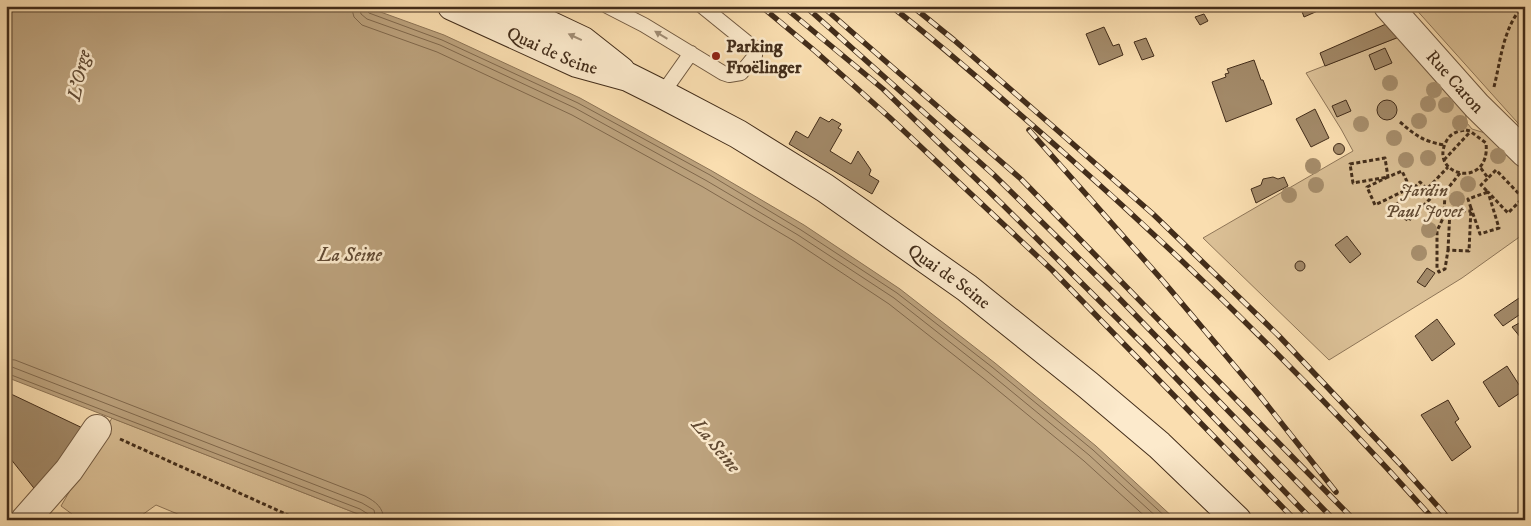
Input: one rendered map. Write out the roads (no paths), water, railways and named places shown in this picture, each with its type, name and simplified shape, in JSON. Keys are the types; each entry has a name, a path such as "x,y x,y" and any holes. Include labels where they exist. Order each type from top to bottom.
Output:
{"main road":[{"name":"Quai de Seine","path":"452,6 577,63 628,77 738,134 826,188 967,288 1088,385 1159,445 1237,520"},
{"name":"Quai de Seine","path":"509,6 583,41 628,77"},
{"name":"Rue Caron","path":"1388,6 1479,110 1525,153"},
{"path":"25,520 69,470 97,428"}],"lane":[{"path":"607,6 644,25 729,75 741,73 755,56 755,49 702,6"},
{"path":"662,94 691,53"}],"water":[{"name":"La Seine","path":"6,6 364,6 444,35 580,98 712,171 804,225 900,289 995,363 1096,446 1176,520 369,520 358,514 6,377"}],"railway":[{"path":"761,6 889,117 1052,270 1295,520"},
{"path":"783,6 883,89 1002,204 1151,352 1312,520"},
{"path":"805,6 994,175 1113,292 1334,520"},
{"path":"822,6 1021,179 1354,520"},
{"path":"891,6 1064,153 1208,285 1346,424 1434,520"},
{"path":"912,6 954,40 1153,214 1278,335 1450,520"},
{"path":"1029,130 1163,281 1260,396 1336,492"}],"place":[{"name":"Parking Froëlinger","path":"716,56"}],"water label":[{"name":"L'Orge","path":"78,75"}],"park label":[{"name":"Jardin Paul Jovet","path":"1424,200"}]}
